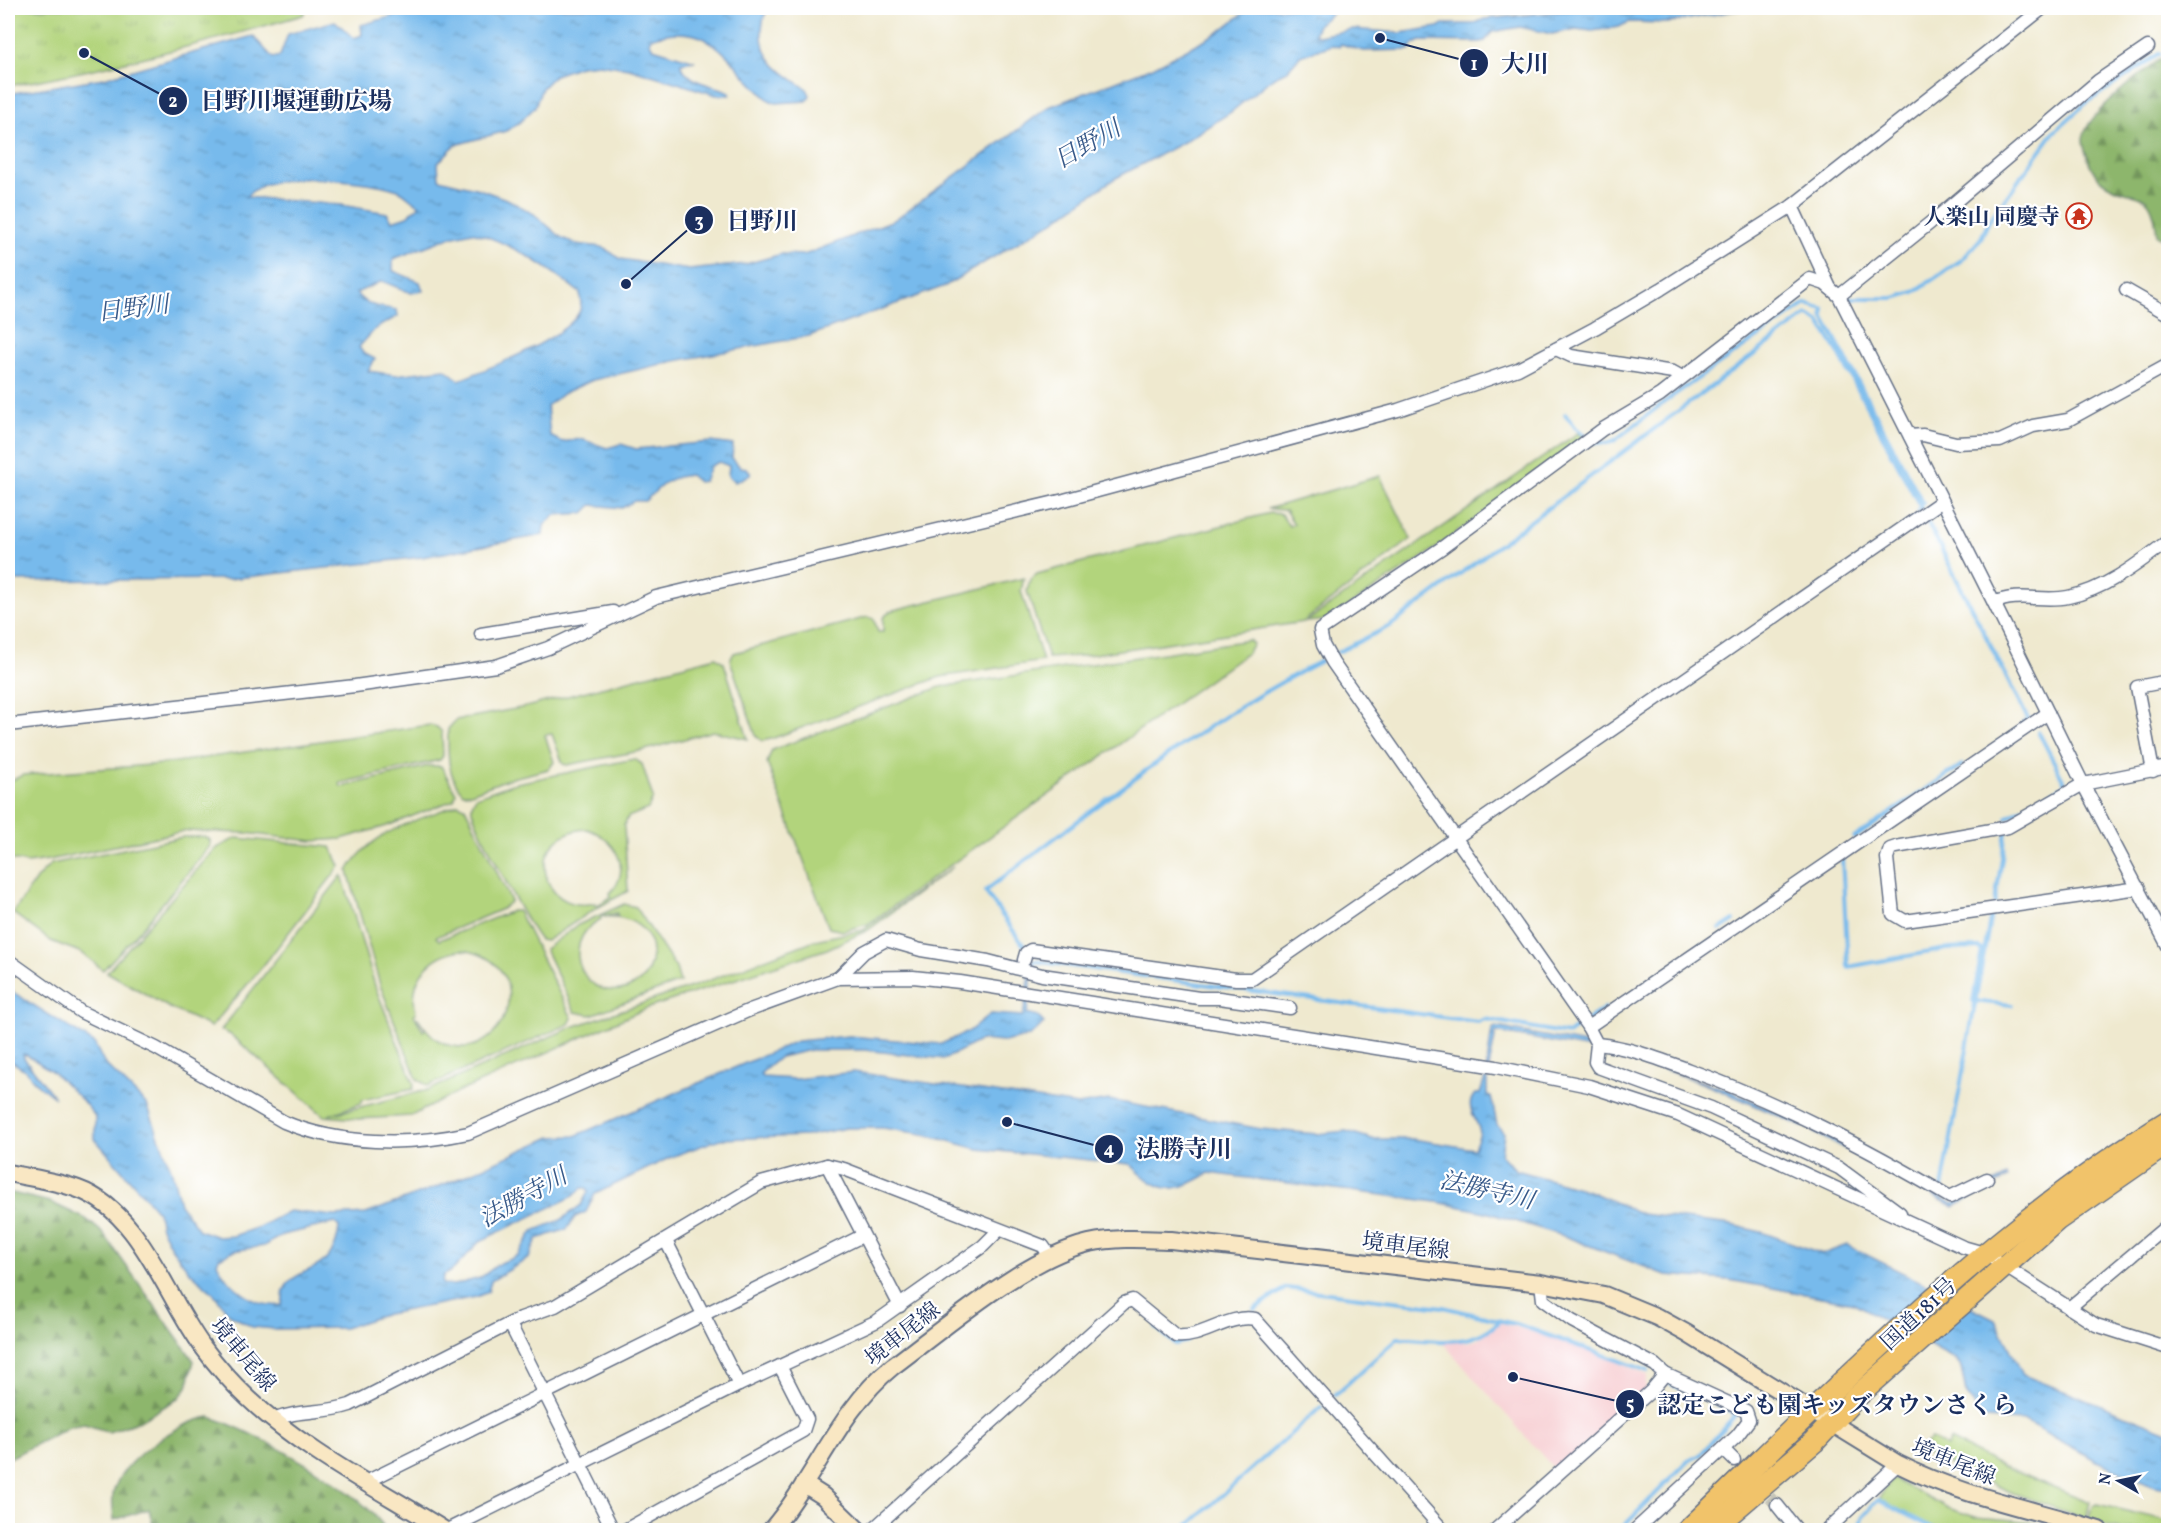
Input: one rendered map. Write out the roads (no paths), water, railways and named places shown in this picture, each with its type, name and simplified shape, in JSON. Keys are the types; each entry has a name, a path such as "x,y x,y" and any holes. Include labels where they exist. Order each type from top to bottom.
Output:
{"highway":[{"name":"国道181号","path":"1711,1530 1834,1422 1846,1392 1979,1257 2092,1170 2169,1121"},
{"name":"国道181号","path":"1688,1530 1813,1410 1846,1392 2057,1220 2169,1143"}],"main road":[{"name":"境車尾線","path":"8,1173 79,1189 99,1199 120,1219 144,1249 202,1347 247,1398 273,1420 366,1482 446,1530"},
{"name":"境車尾線","path":"771,1530 804,1484 850,1411 880,1377 1003,1286 1050,1256 1105,1240 1161,1239 1541,1283 1604,1295 1657,1317 1834,1422 1898,1464 1958,1491 2098,1530"},
{"path":"804,1484 823,1496 858,1530"}],"street":[{"path":"8,725 355,686 496,666 548,648 656,597 1064,500 1398,410 1518,369 1661,289 1792,206 2043,8"},
{"path":"1834,292 1935,219 2098,81 2148,47"},
{"path":"1792,206 1834,292 1910,436 2083,784 2169,946"},
{"path":"1834,292 1810,279 1660,394 1604,429 1443,547 1320,630 1323,645 1333,663 1588,1027 1597,1044 1595,1062 1599,1068 1711,1108 1839,1168 1899,1210 1904,1219"},
{"path":"2126,290 2169,314"},
{"path":"1556,349 1571,356 1673,372 1682,377"},
{"path":"1910,436 1923,435 1956,443 2000,441 2033,426 2068,420 2169,365"},
{"path":"1029,968 1026,953 1031,950 1252,979 1942,501"},
{"path":"1994,603 2012,597 2053,599 2080,593 2134,567 2169,541"},
{"path":"481,634 627,610"},
{"path":"2153,771 2137,687 2169,681"},
{"path":"1588,1027 2048,713"},
{"path":"2139,888 1905,921 1893,914 1887,858 1890,849 2008,826 2083,784 2169,767"},
{"path":"838,978 864,952 886,940 921,950 1199,998 1219,998 1290,1008"},
{"path":"8,960 81,1011 156,1048 284,1122 303,1130 338,1137 410,1140 455,1136 492,1124 750,1010 838,978 936,979 1488,1066 1589,1086 1648,1104 1753,1148 1971,1251 1998,1270 2097,1325 2169,1348"},
{"path":"1597,1044 1638,1052 1723,1082 1801,1116 1950,1197 1987,1179"},
{"path":"826,1165 900,1306"},
{"path":"273,1420 289,1413 329,1411 350,1405 510,1324 555,1306 761,1183 826,1165 844,1168 1043,1246 1050,1256"},
{"path":"2070,1308 2169,1225"},
{"path":"446,1530 739,1385 877,1321 983,1246 999,1230"},
{"path":"366,1482 862,1236"},
{"path":"666,1240 739,1385"},
{"path":"1541,1283 1544,1300 1572,1321 1654,1365 1665,1374 1746,1411 1749,1416 1747,1426 1635,1530"},
{"path":"872,1530 1124,1303 1132,1300 1176,1336 1188,1335 1243,1317 1255,1319 1443,1530"},
{"path":"510,1324 613,1530"},
{"path":"625,1530 803,1431 807,1419 780,1366"},
{"path":"1495,1530 1651,1391 1665,1374"},
{"path":"1723,1449 1734,1460"},
{"path":"1827,1530 1898,1464"},
{"path":"1777,1504 1797,1530"}],"water":[{"path":"438,8 769,8 762,29 765,49 782,72 807,89 810,95 807,101 776,103 769,100 719,49 691,34 673,33 651,38 649,42 653,48 695,61 681,63 681,67 699,82 730,92 730,95 716,95 629,68 599,64 580,66 555,75 542,88 535,107 520,122 506,131 455,145 438,163 439,179 479,189 509,200 534,214 562,238 576,244 602,247 621,259 689,270 746,264 782,254 804,255 894,220 1049,107 1153,67 1219,32 1250,8 1338,8 1318,25 1314,34 1319,36 1353,29 1400,33 1438,27 1443,24 1473,24 1485,19 1597,8 1619,11 1626,8 1750,8 1667,23 1629,22 1619,27 1592,31 1576,29 1552,34 1520,27 1492,32 1485,41 1421,41 1413,44 1409,50 1363,51 1341,44 1339,47 1332,45 1300,56 1287,71 1274,77 1231,112 1182,143 1114,179 1052,222 945,286 809,336 675,361 593,380 564,393 547,406 550,436 562,442 581,439 607,448 621,444 636,449 711,442 733,445 732,458 740,467 747,468 751,474 735,482 728,476 729,466 719,462 710,466 704,481 698,482 690,475 675,478 665,483 645,501 634,501 622,508 592,505 584,513 555,515 544,525 543,535 422,557 229,579 8,581 8,94 104,78 253,36 273,58 280,56 288,34 335,21 354,38 362,35 361,25 419,9 429,15 435,14","holes":["305,178 376,184 401,191 420,205 407,216 392,221 387,213 341,205 246,197 266,184","472,232 515,249 556,274 580,293 581,307 575,318 563,329 528,351 459,380 445,369 396,375 368,371 375,359 363,353 359,347 376,328 398,316 397,310 369,304 356,293 382,281 411,293 423,291 420,282 393,271 393,259 450,237"]},
{"path":"1032,962 1034,962 1027,1014 1038,1017 1044,1023 1030,1036 1003,1042 981,1040 945,1059 865,1050 811,1050 780,1057 760,1074 762,1077 796,1079 854,1072 1078,1105 1109,1100 1261,1129 1317,1134 1346,1131 1372,1139 1413,1139 1474,1149 1480,1133 1470,1104 1475,1094 1480,1094 1485,1078 1492,1029 1496,1027 1591,1045 1590,1049 1496,1032 1487,1078 1487,1095 1491,1096 1497,1125 1504,1133 1501,1155 1516,1170 1589,1191 1642,1214 1731,1225 1761,1232 1823,1254 1847,1245 1995,1319 2023,1375 2168,1432 2168,1488 2154,1486 2099,1462 2025,1421 1983,1419 1966,1393 1961,1367 1956,1360 1854,1303 1729,1280 1666,1275 1564,1236 1486,1212 1437,1202 1209,1173 1185,1185 1167,1188 1150,1181 1130,1164 978,1149 923,1134 883,1128 846,1128 806,1136 720,1139 671,1157 595,1194 586,1212 575,1217 567,1229 537,1239 529,1258 491,1281 488,1292 476,1297 387,1314 344,1328 252,1327 229,1314 214,1294 189,1271 171,1247 161,1228 158,1212 95,1139 95,1116 82,1100 53,1072 27,1055 23,1054 24,1058 55,1098 37,1084 25,1070 8,1059 8,989 94,1043 104,1063 147,1105 172,1172 180,1204 199,1230 218,1237 233,1236 259,1227 289,1211 334,1216 366,1214 455,1180 551,1137 575,1136 797,1041 849,1036 941,1044 968,1032 991,1014 1023,1016","holes":["582,1188 587,1188 588,1192 581,1205 561,1220 533,1231 518,1255 500,1263 480,1278 454,1285 442,1284 443,1276 454,1269 480,1241 574,1196","335,1223 339,1227 331,1254 323,1262 290,1282 284,1290 282,1305 262,1303 244,1294 228,1279 217,1263 219,1258 233,1251 264,1246 282,1235"]},
{"path":"1606,1050 1728,1090 1804,1124 1803,1127 1706,1085 1631,1059 1605,1053"},
{"path":"1815,1129 1953,1204 2007,1176 2008,1178 1954,1207 1813,1132"}],"waterway":[{"path":"1849,298 1894,298 1914,292 1963,259 1981,238 1989,221 2054,132 2085,104 2159,54"},
{"path":"1593,442 1614,441 1671,397 1806,304 1824,309 1823,316 1923,503"},
{"path":"1338,652 1390,626 1807,315 1819,321 1838,352 1921,508 1918,510"},
{"path":"1565,414 1586,436"},
{"path":"1925,517 2028,719 2023,724"},
{"path":"1024,946 985,891 1190,739 1276,685 1321,661"},
{"path":"2007,817 2066,785 2038,731"},
{"path":"1854,838 1962,765"},
{"path":"1995,903 2006,832"},
{"path":"1842,858 1848,967 1946,949 1979,948 1982,950 1973,1001 2012,1005"},
{"path":"1942,1188 1991,914"},
{"path":"1720,929 1734,920"},
{"path":"1032,967 1035,961 1478,1022 1485,1019 1568,1034 1581,1024"},
{"path":"1586,1021 1605,1008"},
{"path":"1254,1309 1286,1288 1443,1307 1519,1325 1648,1371"},
{"path":"1335,1395 1398,1338 1452,1341 1476,1336 1488,1331 1499,1322"},
{"path":"1156,1327 1175,1344 1187,1341"},
{"path":"1620,1530 1688,1461 1700,1455 1736,1414 1671,1384"},
{"path":"1183,1530 1321,1407"},
{"path":"1859,1530 1862,1518 1878,1500 1937,1530"}],"tunnel":[{"path":"1757,1484 1777,1505"}],"place":[{"name":"大川","path":"1380,38"},
{"name":"日野川堰運動広場","path":"84,53"},
{"name":"人楽山 同慶寺","path":"2079,216"},
{"name":"日野川","path":"626,284"},
{"name":"法勝寺川","path":"1007,1122"},
{"name":"認定こども園キッズタウンさくら","path":"1513,1377"}]}
